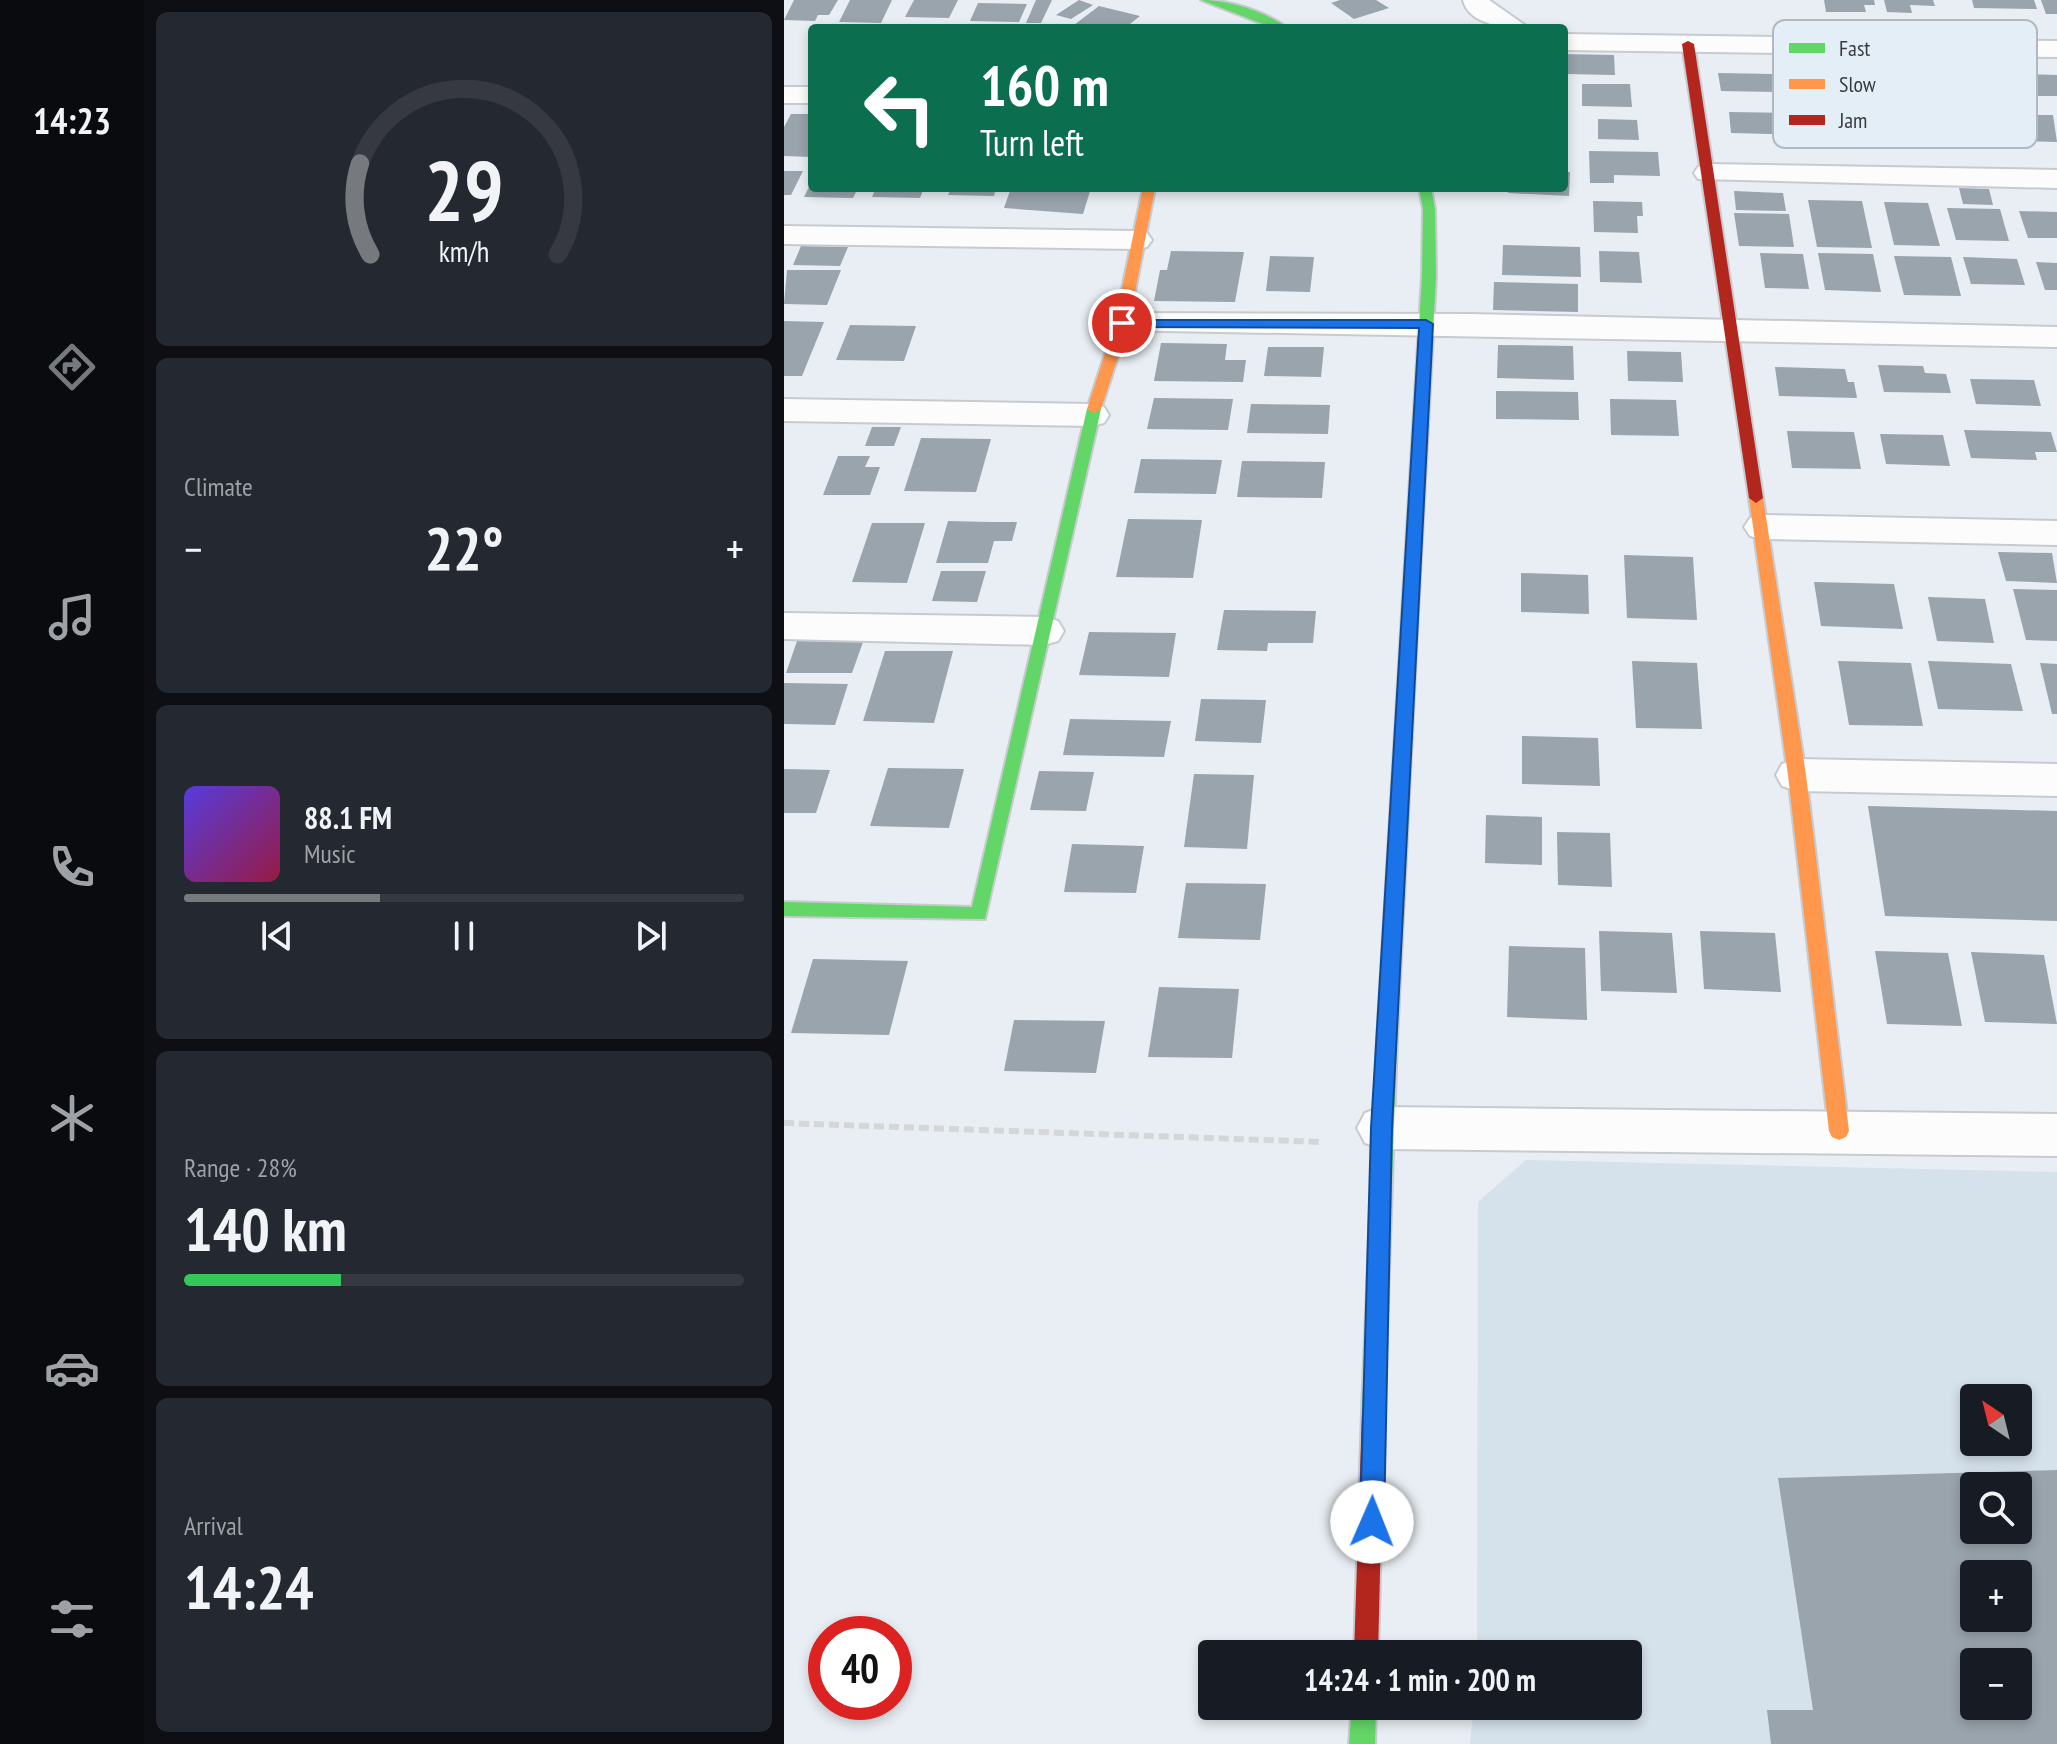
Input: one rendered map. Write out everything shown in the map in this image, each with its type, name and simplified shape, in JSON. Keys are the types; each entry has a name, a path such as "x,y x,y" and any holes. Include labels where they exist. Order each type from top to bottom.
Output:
{"street":[{"path":"1206,0 1242,10 1273,24"},
{"path":"1476,0 1476,4 1509,24"},
{"path":"1568,42 1773,45"},
{"path":"1688,44 1730,332 1763,527 1797,775 1839,1131"},
{"path":"2037,49 2057,49"},
{"path":"784,95 808,95"},
{"path":"1709,173 2057,179"},
{"path":"784,909 979,914 1092,415 1122,323 1136,240 1148,192"},
{"path":"1366,1640 1382,1128 1426,324 1429,209 1426,192"},
{"path":"784,235 1136,240"},
{"path":"1122,323 1426,324 2057,337"},
{"path":"784,410 1092,415"},
{"path":"1763,527 2057,533"},
{"path":"784,626 1044,631"},
{"path":"1797,775 2057,780"},
{"path":"1382,1128 2057,1135"},
{"path":"1362,1744 1363,1720"}],"path":[{"path":"784,1123 1318,1143 1382,1128"}],"shaded area":[{"path":"1526,1160 2057,1172 2057,1744 1470,1744 1473,1720 1642,1720 1642,1640 1477,1640 1478,1202"}],"building":[{"path":"794,0 838,0 829,15 818,15 815,21 784,20"},
{"path":"850,0 892,0 881,23 839,22"},
{"path":"914,0 958,0 949,18 905,17"},
{"path":"1036,0 1052,0 1041,23 1026,23"},
{"path":"1079,0 1093,5 1071,19 1056,15"},
{"path":"1376,0 1389,8 1354,19 1331,3"},
{"path":"1824,0 1874,0 1875,5 1864,5 1866,12 1826,12"},
{"path":"1884,0 1933,0 1935,6 1910,5 1912,13 1887,12"},
{"path":"1972,0 2034,0 2037,9 1974,8"},
{"path":"2041,0 2057,0 2057,14 2046,14"},
{"path":"978,3 1027,4 1019,22 970,21"},
{"path":"1099,6 1140,16 1130,24 1075,24"},
{"path":"1568,54 1614,55 1615,75 1568,74"},
{"path":"1718,73 1773,74 1773,92 1721,91"},
{"path":"2037,74 2057,75 2057,96 2037,96"},
{"path":"1582,84 1630,84 1632,107 1582,106"},
{"path":"1729,112 1773,113 1773,134 1731,133"},
{"path":"791,114 808,114 808,157 784,156 784,127"},
{"path":"2037,115 2053,115 2057,142 2037,141"},
{"path":"1598,119 1637,120 1639,140 1598,139"},
{"path":"1589,151 1658,152 1660,176 1614,175 1614,183 1590,183"},
{"path":"784,171 803,171 791,195 784,195"},
{"path":"1570,172 1569,196 1508,193 1568,192"},
{"path":"1959,188 1989,189 1993,205 1963,204"},
{"path":"808,189 808,192 856,192 853,198 804,197"},
{"path":"1734,191 1783,193 1786,211 1736,210"},
{"path":"874,192 922,192 920,198 872,197"},
{"path":"949,192 995,192 994,196 948,195"},
{"path":"1010,192 1090,192 1083,214 1004,208"},
{"path":"1808,200 1862,201 1872,248 1817,247"},
{"path":"1593,201 1642,202 1643,216 1637,216 1638,233 1594,232"},
{"path":"1884,202 1928,203 1940,246 1894,245"},
{"path":"1947,208 2000,209 2009,241 1956,240"},
{"path":"2019,211 2057,212 2057,238 2028,238"},
{"path":"1734,213 1789,214 1794,247 1739,246"},
{"path":"1503,245 1580,247 1581,277 1502,275"},
{"path":"801,246 848,247 840,266 793,265"},
{"path":"1171,251 1244,252 1235,302 1154,301 1160,270 1167,270"},
{"path":"1599,251 1639,252 1642,283 1600,282"},
{"path":"1760,253 1803,254 1809,289 1765,288"},
{"path":"1818,253 1873,254 1881,292 1825,290"},
{"path":"1270,256 1314,257 1310,292 1266,291"},
{"path":"1894,256 1951,257 1961,296 1904,295"},
{"path":"1963,257 2017,259 2025,285 1971,284"},
{"path":"2036,262 2057,263 2057,290 2045,290"},
{"path":"787,270 841,270 827,305 784,304"},
{"path":"1494,282 1578,284 1578,312 1493,310"},
{"path":"784,321 824,322 802,376 784,376"},
{"path":"850,325 916,326 904,361 836,360"},
{"path":"1161,343 1227,344 1225,360 1246,360 1243,382 1154,381"},
{"path":"1498,345 1573,346 1574,380 1497,378"},
{"path":"1268,347 1324,347 1321,377 1264,376"},
{"path":"1627,351 1681,352 1683,382 1628,381"},
{"path":"1878,365 1923,366 1925,373 1946,374 1951,393 1884,392"},
{"path":"1775,367 1845,369 1848,382 1854,382 1857,398 1779,396"},
{"path":"1970,379 2034,380 2041,406 1976,404"},
{"path":"1496,391 1578,392 1579,420 1496,419"},
{"path":"1154,398 1233,399 1228,430 1147,429"},
{"path":"1610,399 1676,400 1679,436 1611,435"},
{"path":"1251,404 1330,405 1328,434 1247,433"},
{"path":"872,427 901,427 894,446 865,446"},
{"path":"1964,430 2051,432 2057,452 2035,452 2037,460 1971,458"},
{"path":"1787,431 1854,432 1861,469 1792,468"},
{"path":"1880,434 1943,435 1950,466 1886,464"},
{"path":"921,438 991,439 976,492 904,491"},
{"path":"838,456 870,456 865,467 880,467 870,495 823,495"},
{"path":"1141,459 1222,460 1216,494 1134,493"},
{"path":"1242,461 1325,462 1322,498 1237,497"},
{"path":"1128,519 1202,520 1193,578 1116,577"},
{"path":"948,521 1017,522 1012,541 994,541 988,563 936,563"},
{"path":"872,523 925,523 907,583 852,582"},
{"path":"1998,552 2052,553 2057,583 2006,581"},
{"path":"1624,555 1693,557 1697,620 1627,618"},
{"path":"941,571 986,571 977,602 932,601"},
{"path":"1521,573 1588,575 1589,614 1521,612"},
{"path":"1814,582 1894,584 1903,629 1821,626"},
{"path":"2013,589 2057,590 2057,641 2026,640"},
{"path":"1928,597 1985,599 1994,643 1937,641"},
{"path":"1224,610 1316,611 1313,643 1268,643 1267,651 1217,650"},
{"path":"1089,632 1176,633 1169,677 1079,675"},
{"path":"797,641 863,642 852,673 786,673"},
{"path":"885,651 953,651 934,723 863,721"},
{"path":"1632,661 1697,663 1702,729 1636,728"},
{"path":"1838,661 1911,663 1923,726 1849,725"},
{"path":"1928,661 2011,664 2023,711 1938,709"},
{"path":"2040,663 2057,664 2057,714 2052,714"},
{"path":"784,683 848,684 835,725 784,724"},
{"path":"1201,699 1266,700 1261,743 1195,741"},
{"path":"1070,719 1171,721 1164,757 1063,755"},
{"path":"1522,736 1598,738 1600,786 1522,784"},
{"path":"888,768 964,769 949,828 870,826"},
{"path":"784,769 830,770 816,813 784,813"},
{"path":"1039,771 1094,772 1086,811 1030,810"},
{"path":"1194,774 1254,775 1247,849 1184,847"},
{"path":"1868,806 2057,811 2057,921 1885,916"},
{"path":"1486,815 1542,817 1542,865 1485,863"},
{"path":"1557,832 1610,833 1612,887 1558,885"},
{"path":"1072,844 1144,846 1136,893 1064,892"},
{"path":"1186,883 1266,884 1260,940 1178,938"},
{"path":"1599,931 1672,933 1677,993 1601,991"},
{"path":"1700,931 1775,933 1781,992 1704,989"},
{"path":"1509,946 1585,948 1587,1020 1507,1017"},
{"path":"1875,951 1948,953 1962,1026 1887,1024"},
{"path":"1971,952 2044,955 2057,1024 1985,1022"},
{"path":"813,959 908,961 889,1035 791,1033"},
{"path":"1159,987 1239,989 1232,1058 1148,1057"},
{"path":"1014,1020 1105,1021 1096,1073 1004,1071"},
{"path":"2057,1470 2057,1744 1771,1744 1767,1710 1813,1710 1778,1478 1960,1473 1960,1544 2032,1544 2032,1472 1987,1472"}],"traffic: fast":[{"path":"1206,0 1242,10 1273,24"},
{"path":"1410,613 1429,276 1429,209 1426,192"},
{"path":"784,909 979,914 1094,409"},
{"path":"1373,1412 1387,1039"},
{"path":"1362,1744 1363,1720"}],"traffic: slow":[{"path":"1094,409 1122,323 1148,192"},
{"path":"1756,498 1797,775 1839,1131"},
{"path":"1387,1039 1410,613"}],"traffic: jam":[{"path":"1688,44 1756,498"},
{"path":"1366,1640 1373,1412"}],"route":[{"path":"1122,323 1426,324 1382,1128 1372,1522"}]}
